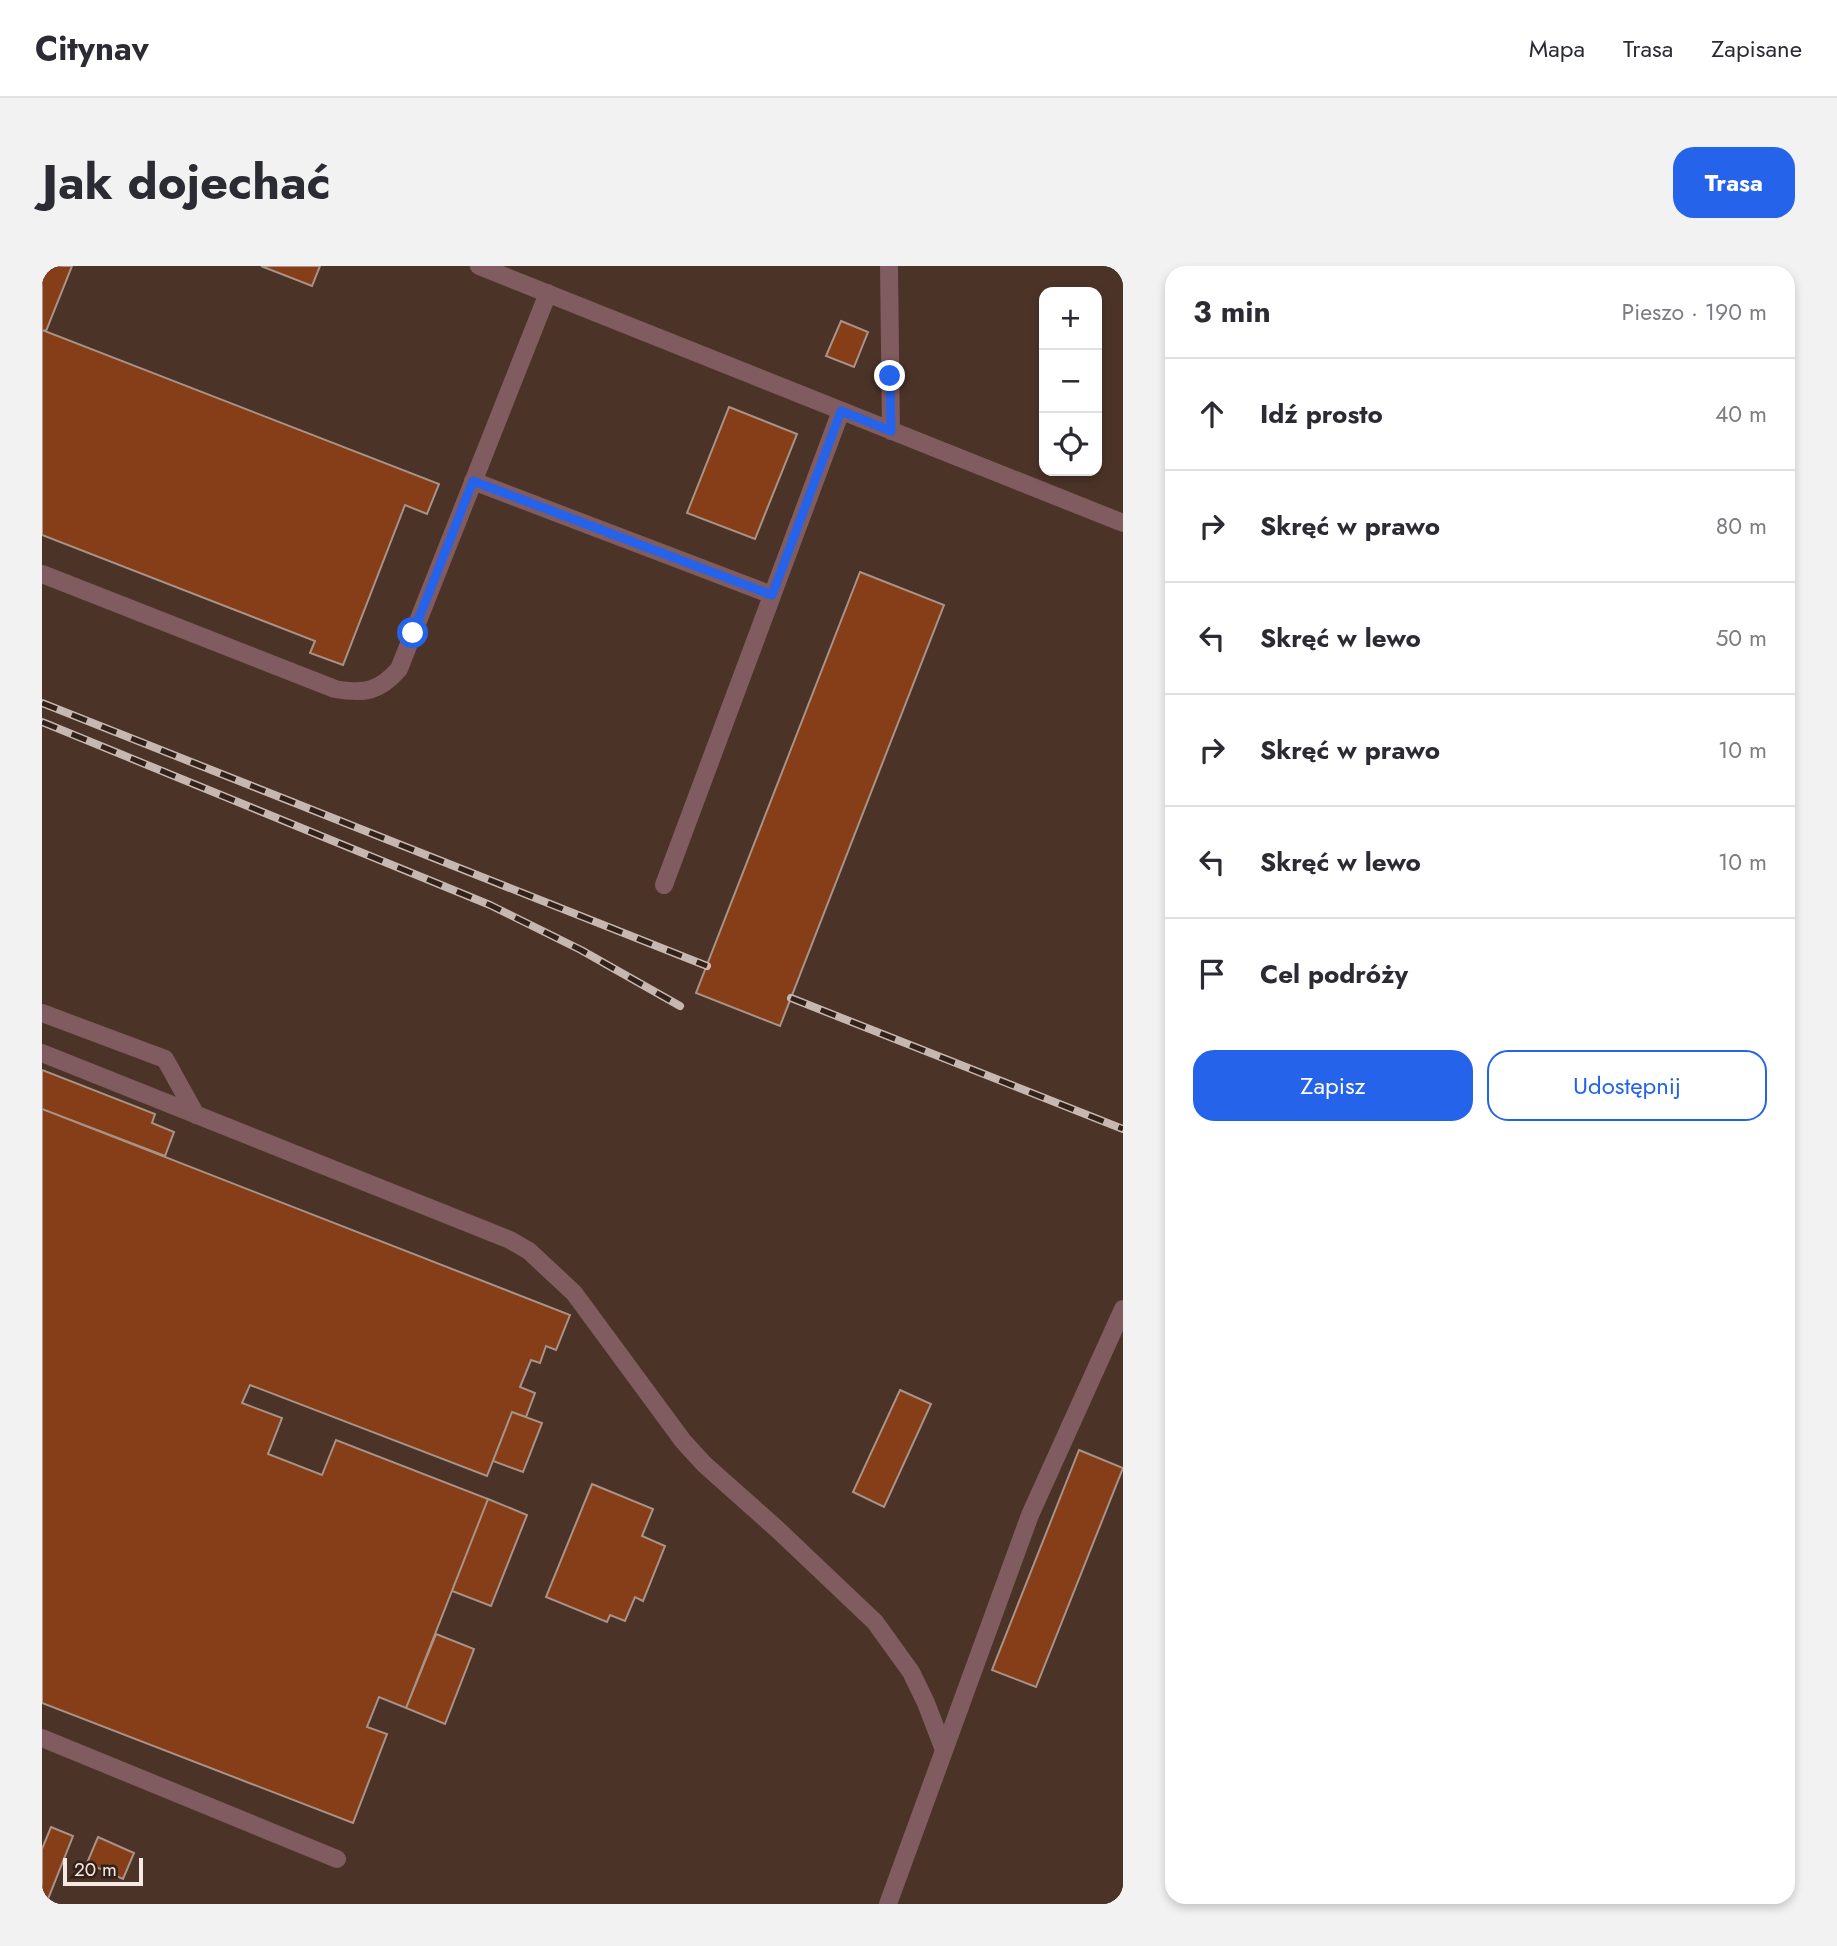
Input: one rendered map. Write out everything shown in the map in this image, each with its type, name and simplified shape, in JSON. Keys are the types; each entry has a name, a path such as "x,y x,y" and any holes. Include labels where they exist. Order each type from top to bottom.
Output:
{"lane":[{"path":"479,266 1123,523"},
{"path":"889,266 891,431"},
{"path":"42,574 335,689 354,692 386,684 399,669 548,293"},
{"path":"664,885 841,411"},
{"path":"473,481 772,595"},
{"path":"42,1013 165,1059 196,1115"},
{"path":"42,1053 510,1240 529,1251 574,1293 683,1441 704,1464 778,1529 875,1622 911,1672 944,1750"},
{"path":"888,1904 1030,1515 1123,1309"},
{"path":"42,1738 337,1859"}],"shaded area":[{"path":"42,266 1123,266 1123,1904 42,1904"}],"building":[{"path":"42,266 72,266 46,331 42,330"},
{"path":"261,266 320,266 312,286"},
{"path":"841,321 868,332 854,367 826,356"},
{"path":"42,330 439,484 427,514 405,505 343,665 310,653 315,641 42,535"},
{"path":"729,407 797,434 755,539 687,513"},
{"path":"860,572 944,605 780,1026 696,993"},
{"path":"42,1070 155,1114 152,1123 174,1132 165,1156 42,1109"},
{"path":"42,1109 570,1315 556,1350 546,1346 540,1363 531,1360 520,1387 535,1393 526,1417 512,1412 487,1476 250,1385 242,1403 282,1418 268,1454 322,1475 336,1440 488,1499 406,1708 379,1697 367,1727 387,1734 353,1823 42,1703"},
{"path":"900,1390 931,1404 884,1507 853,1492"},
{"path":"512,1412 542,1423 523,1472 493,1461"},
{"path":"1079,1450 1123,1468 1036,1687 992,1670"},
{"path":"592,1484 653,1509 642,1536 665,1546 643,1601 635,1597 625,1621 610,1615 607,1622 546,1597"},
{"path":"488,1499 527,1515 491,1606 452,1591"},
{"path":"436,1634 474,1649 445,1724 406,1708"},
{"path":"51,1827 73,1836 46,1904 42,1904 42,1849"},
{"path":"98,1837 134,1853 123,1879 87,1863"}],"railway":[{"path":"42,703 707,966"},
{"path":"42,722 490,905 581,950 680,1006"},
{"path":"791,998 1123,1129"}],"route":[{"path":"413,633 473,481 772,595 841,411 891,431 890,376"}]}
